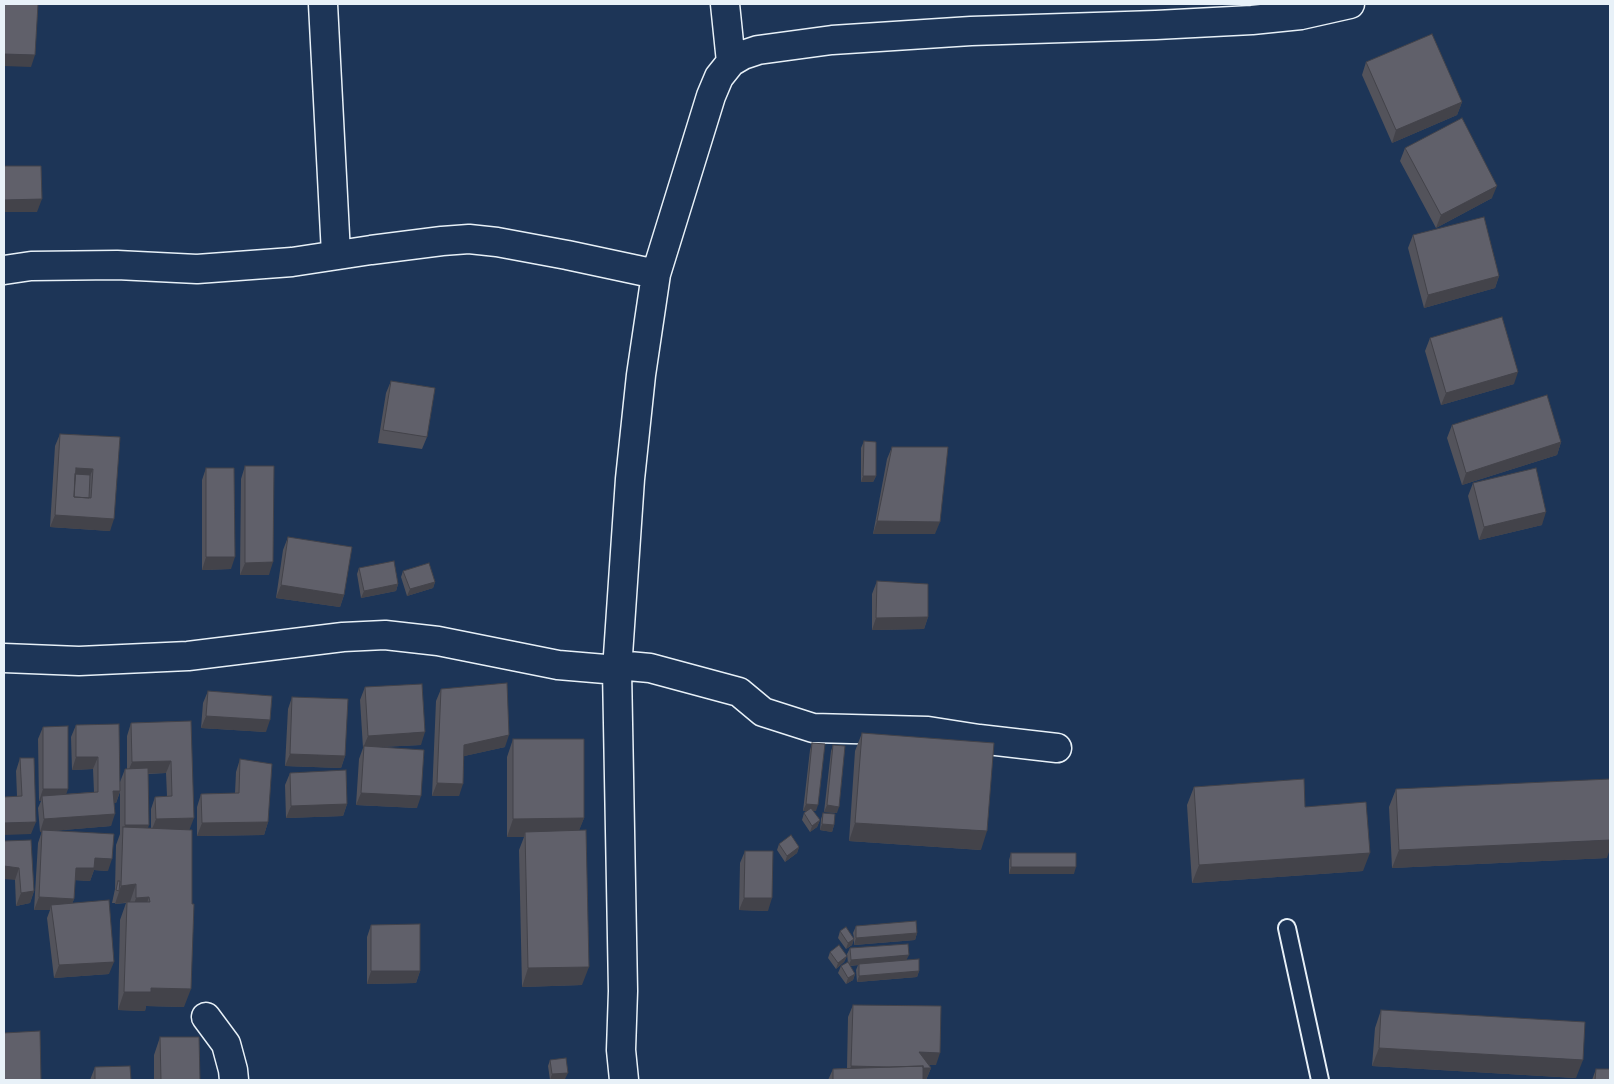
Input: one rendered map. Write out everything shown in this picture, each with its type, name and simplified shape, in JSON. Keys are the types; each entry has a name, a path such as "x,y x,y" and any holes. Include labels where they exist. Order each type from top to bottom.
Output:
{"street":[{"path":"322,4 336,254"},
{"path":"725,4 731,62"},
{"path":"624,1080 621,1050 623,991 617,668 630,479 641,375 656,274 711,96 719,77 731,62 743,55 758,50 832,40 971,31 1252,20 1301,15 1350,4"},
{"path":"4,270 31,266 117,265 197,269 292,262 336,254 469,239 558,253 656,274"},
{"path":"4,658 79,661 188,656 343,637 385,635 438,640 558,665 650,668 739,692 763,712 813,728 928,731 1057,748"},
{"path":"206,1017 226,1044 234,1080"}],"lane":[{"path":"1287,928 1320,1080"}],"building":[{"path":"4,4 38,4 35,55 4,54"},
{"path":"1432,34 1462,102 1396,130 1366,62"},
{"path":"1462,118 1497,186 1441,215 1405,148"},
{"path":"4,166 41,166 42,199 4,200"},
{"path":"1484,217 1499,276 1428,295 1413,235"},
{"path":"1502,317 1518,372 1446,393 1430,338"},
{"path":"391,381 435,388 427,437 383,430"},
{"path":"1547,395 1561,442 1466,473 1452,425"},
{"path":"60,434 120,437 114,519 55,515","holes":["76,468 93,469 91,498 74,497"]},
{"path":"864,441 876,442 876,476 863,476"},
{"path":"892,447 948,447 940,522 877,521"},
{"path":"245,466 274,466 273,562 245,563"},
{"path":"206,468 234,468 235,557 206,557"},
{"path":"1536,468 1546,512 1484,527 1473,483"},
{"path":"75,474 90,475 89,498 74,497"},
{"path":"288,537 352,547 344,595 281,585"},
{"path":"394,561 398,584 364,591 359,568"},
{"path":"429,563 435,582 410,589 403,571"},
{"path":"877,581 928,584 928,617 876,618"},
{"path":"507,683 509,735 464,745 463,784 437,783 441,689"},
{"path":"422,684 425,732 368,736 365,687"},
{"path":"208,691 272,696 270,720 206,716"},
{"path":"292,697 348,699 345,756 290,754"},
{"path":"191,721 194,818 156,819 155,797 172,796 171,761 132,762 131,723"},
{"path":"119,724 120,791 113,791 115,814 44,819 42,796 98,792 98,757 76,757 76,725"},
{"path":"68,726 68,789 43,789 43,727"},
{"path":"862,733 994,743 987,831 855,823"},
{"path":"513,739 584,739 584,818 513,819"},
{"path":"812,743 825,744 818,805 806,804"},
{"path":"833,745 845,746 839,807 827,805"},
{"path":"364,746 424,750 421,796 361,793"},
{"path":"20,758 34,758 36,822 4,823 4,797 22,796"},
{"path":"240,759 272,764 268,822 202,823 201,794 239,793"},
{"path":"148,768 149,825 125,825 125,769"},
{"path":"346,770 347,804 291,806 290,773"},
{"path":"1304,779 1305,807 1366,802 1370,853 1199,865 1194,787"},
{"path":"1610,779 1610,840 1399,850 1396,789"},
{"path":"811,808 820,820 812,826 804,813"},
{"path":"823,813 835,814 834,825 822,824"},
{"path":"123,827 192,830 192,904 194,904 191,989 151,988 151,992 124,992 127,902 150,902 149,897 136,898 136,884 121,886"},
{"path":"42,830 114,834 112,859 95,858 94,868 76,868 74,899 39,897"},
{"path":"586,830 589,967 528,968 525,832"},
{"path":"791,835 799,847 787,856 779,844"},
{"path":"31,840 34,891 21,893 19,868 4,866 4,841"},
{"path":"745,851 773,851 772,898 744,898"},
{"path":"1011,853 1076,853 1076,867 1011,867"},
{"path":"118,881 120,881 119,891 116,890"},
{"path":"109,900 114,962 59,965 51,905"},
{"path":"916,921 917,933 856,938 856,926"},
{"path":"420,924 420,971 371,971 371,925"},
{"path":"846,927 854,939 848,943 840,931"},
{"path":"908,944 909,955 851,960 850,948"},
{"path":"839,945 847,956 838,963 830,952"},
{"path":"919,959 919,971 859,976 859,964"},
{"path":"848,962 855,974 848,978 841,966"},
{"path":"853,1005 941,1006 940,1053 919,1052 931,1068 923,1068 923,1066 851,1066"},
{"path":"1381,1010 1585,1022 1583,1060 1379,1048"},
{"path":"40,1031 41,1080 4,1080 4,1033"},
{"path":"160,1037 199,1037 200,1080 161,1080"},
{"path":"566,1058 568,1073 552,1074 550,1060"},
{"path":"130,1066 131,1080 95,1080 95,1067"},
{"path":"923,1066 923,1080 833,1080 833,1069"},
{"path":"1596,1069 1610,1069 1610,1080 1595,1080"}]}
